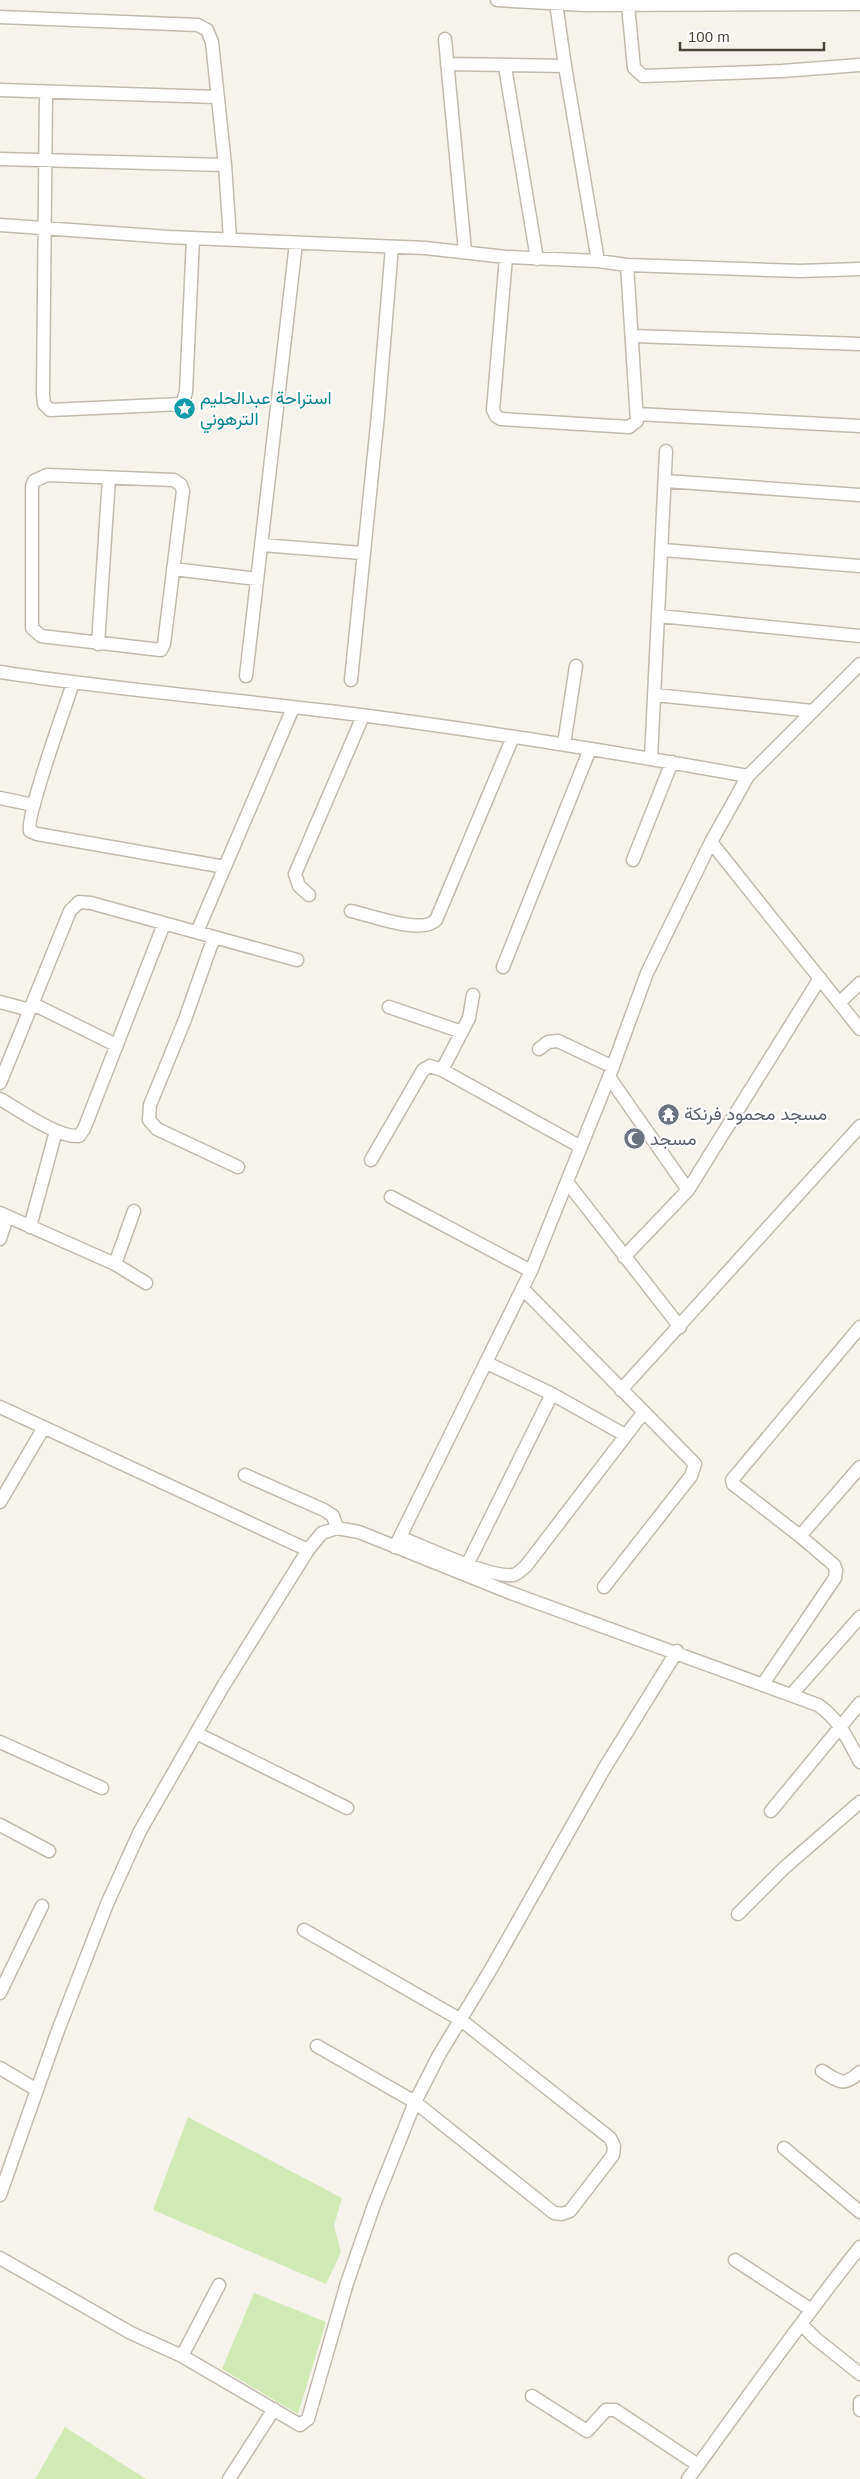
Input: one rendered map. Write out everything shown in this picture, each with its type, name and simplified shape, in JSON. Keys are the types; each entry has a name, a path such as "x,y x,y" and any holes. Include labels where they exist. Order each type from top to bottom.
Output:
{"street":[{"path":"497,0 628,4 860,4"},
{"path":"556,3 564,66 598,261"},
{"path":"628,4 634,68 643,76 782,72 860,66"},
{"path":"0,17 203,27 211,35 225,165 230,239"},
{"path":"445,39 465,251"},
{"path":"446,64 505,67 564,66"},
{"path":"505,67 537,259"},
{"path":"0,90 217,97"},
{"path":"46,92 43,394 44,404 50,410 182,404 186,392 193,238"},
{"path":"0,159 225,165"},
{"path":"0,225 193,238 465,251 506,257 598,261 627,265 800,270 860,269"},
{"path":"246,676 296,243"},
{"path":"351,680 362,553 378,415 392,247"},
{"path":"506,257 492,410 496,416 501,419 629,427 637,421 637,414 627,265"},
{"path":"633,336 860,344"},
{"path":"637,414 860,426"},
{"path":"651,759 663,550 666,451"},
{"path":"47,475 174,480 181,484 183,491 172,569 164,644 160,650 41,636 32,628 32,486 34,481 47,475"},
{"path":"98,644 109,478"},
{"path":"665,481 860,496"},
{"path":"262,545 362,553"},
{"path":"663,550 860,566"},
{"path":"172,569 257,579"},
{"path":"659,616 860,636"},
{"path":"398,1542 523,1289 611,1072 647,974 711,842 748,776 860,664"},
{"path":"564,744 576,666"},
{"path":"0,672 73,684 363,716 513,736 748,776"},
{"path":"73,684 34,805 28,826 30,831 37,834 225,867"},
{"path":"655,695 813,711"},
{"path":"197,932 293,708"},
{"path":"309,895 300,886 295,874 363,716"},
{"path":"351,911 418,927 432,924 436,920 513,736"},
{"path":"504,967 590,749"},
{"path":"633,860 672,762"},
{"path":"0,798 34,805"},
{"path":"711,842 860,1029"},
{"path":"0,1084 70,911 79,902 92,903 297,960"},
{"path":"0,1099 56,1131 79,1136 84,1129 164,924"},
{"path":"214,937 184,1022 150,1106 149,1120 157,1130 238,1167"},
{"path":"624,1258 688,1190 820,978"},
{"path":"839,1003 860,983"},
{"path":"442,1070 453,1045 469,1018 473,995"},
{"path":"0,1002 31,1007 116,1045"},
{"path":"389,1007 462,1032"},
{"path":"538,1049 548,1042 558,1040 611,1072 688,1190"},
{"path":"372,1160 423,1070 430,1066 442,1070 581,1147"},
{"path":"621,1390 860,1126"},
{"path":"30,1227 56,1131"},
{"path":"567,1182 624,1258 680,1326"},
{"path":"391,1196 531,1271"},
{"path":"115,1264 134,1211"},
{"path":"0,1239 3,1215 115,1264 146,1283"},
{"path":"523,1289 621,1390 694,1460 695,1467 691,1476 604,1588"},
{"path":"763,1684 835,1578 836,1570 834,1565 733,1484 732,1480 860,1327"},
{"path":"487,1363 552,1394 625,1435"},
{"path":"467,1565 552,1394"},
{"path":"0,1407 308,1550"},
{"path":"0,2195 5,2161 37,2090 92,1940 140,1831 196,1733 308,1550 322,1533 337,1528 398,1542 467,1565 505,1575 515,1575 526,1566 644,1412"},
{"path":"0,1502 44,1429"},
{"path":"800,1536 860,1467"},
{"path":"245,1475 324,1510 333,1516 337,1528"},
{"path":"398,1542 511,1593 677,1651 818,1704 831,1714 840,1726 860,1762"},
{"path":"792,1694 860,1617"},
{"path":"0,2258 131,2333 182,2356 300,2425 308,2419 347,2282 374,2205 416,2102 439,2055 461,2020 604,1769 677,1651"},
{"path":"771,1811 860,1703"},
{"path":"196,1733 348,1808"},
{"path":"0,1742 102,1788"},
{"path":"738,1914 812,1843 860,1802"},
{"path":"0,1825 49,1852"},
{"path":"0,1993 42,1906"},
{"path":"304,1930 461,2020 610,2138 614,2146 614,2155 570,2211 562,2214 554,2213 416,2102 317,2046"},
{"path":"0,2068 37,2090"},
{"path":"822,2071 840,2082 845,2082 860,2072"},
{"path":"784,2148 860,2212"},
{"path":"688,2479 810,2309 860,2247"},
{"path":"735,2260 810,2309"},
{"path":"182,2356 220,2284"},
{"path":"801,2324 814,2338 860,2374"},
{"path":"532,2396 587,2431 606,2410 615,2410 698,2465"},
{"path":"860,2402 860,2410"},
{"path":"229,2478 274,2409"}],"green space":[{"path":"188,2117 342,2198 334,2226 341,2252 326,2284 153,2210"},
{"path":"254,2293 326,2322 298,2414 222,2369"},
{"path":"65,2427 146,2479 35,2479"}],"place":[{"name":"استراحة عبدالحليم الترهوني","path":"184,408"},
{"name":"مسجد محمود فرنكة","path":"668,1114"},
{"name":"مسجد","path":"634,1139"}]}
